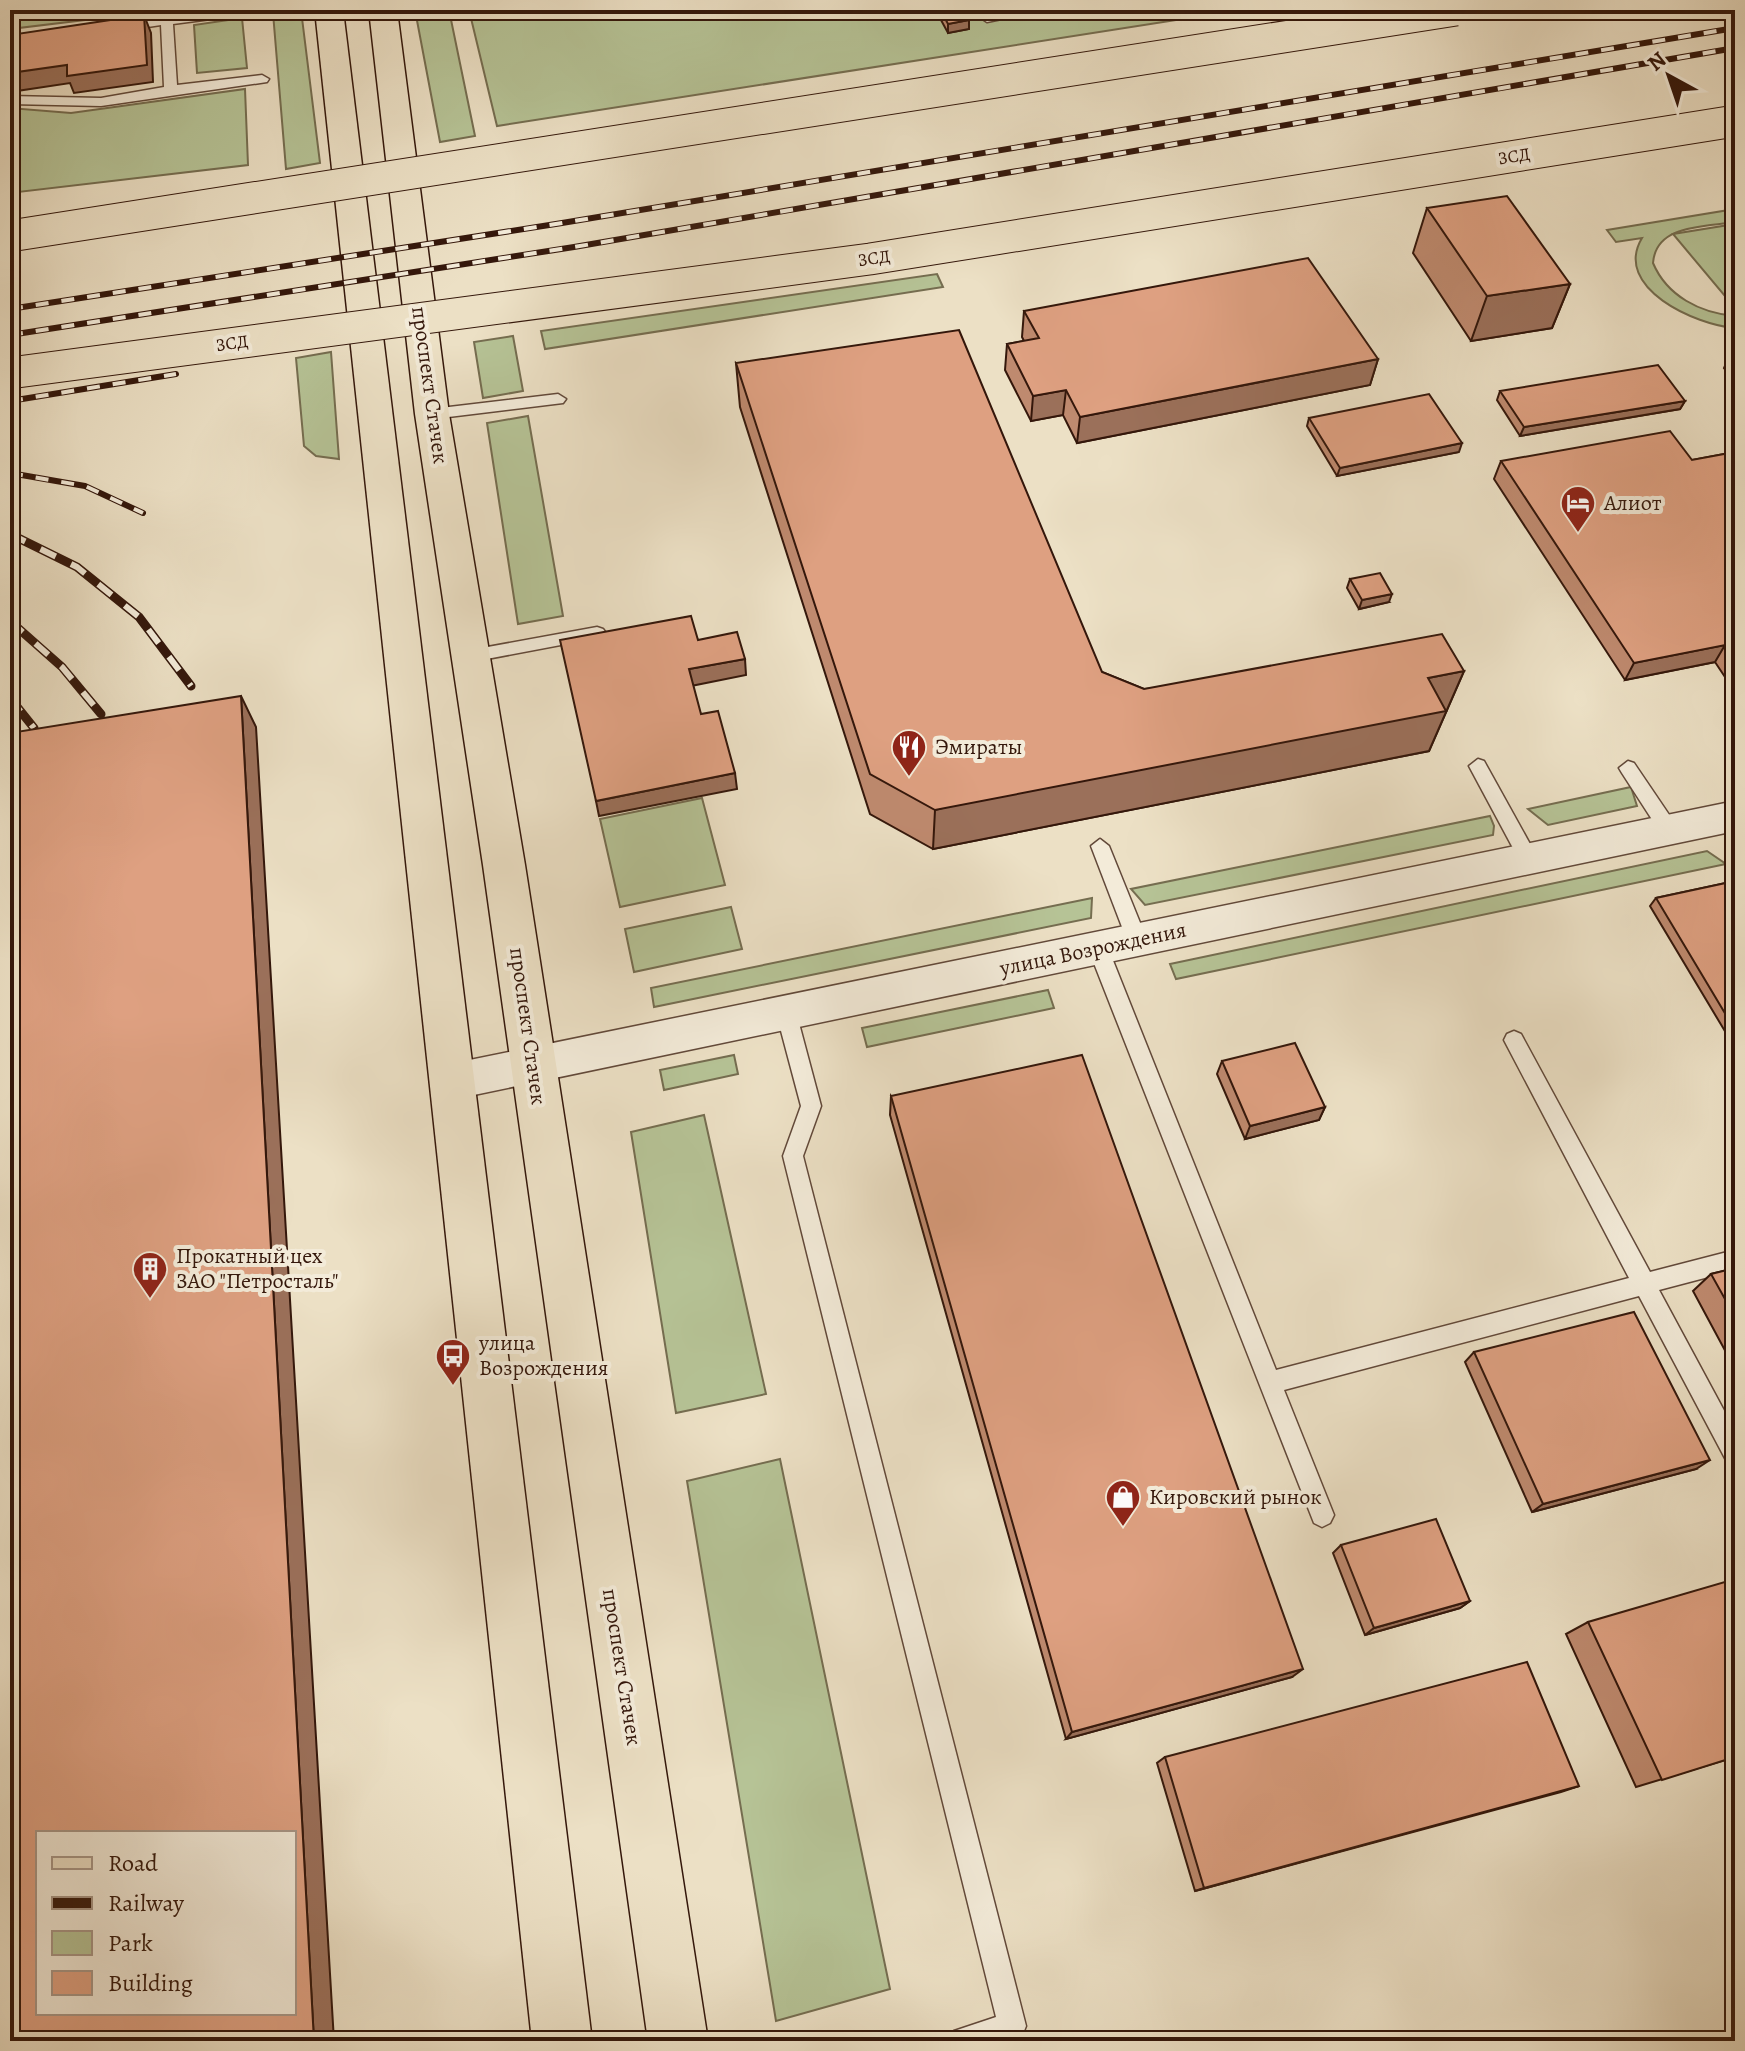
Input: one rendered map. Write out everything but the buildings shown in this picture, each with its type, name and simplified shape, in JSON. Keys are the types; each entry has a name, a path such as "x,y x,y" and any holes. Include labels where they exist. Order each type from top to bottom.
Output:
{"main road":[{"path":"329,10 562,2041"},
{"name":"проспект Стачек","path":"383,10 432,414 534,1065 678,2041"},
{"path":"10,236 1456,10"},
{"name":"ЗСД","path":"10,373 870,259 1735,121"}],"street":[{"name":"улица Возрождения","path":"450,1082 1734,818"}],"lane":[{"path":"107,29 249,10"},
{"path":"987,18 1041,10"},
{"path":"167,21 171,90"},
{"path":"10,100 101,102 262,79"},
{"path":"432,414 558,399"},
{"path":"471,656 597,633"},
{"path":"1478,766 1528,858"},
{"path":"1628,768 1669,830"},
{"path":"1100,846 1137,940"},
{"path":"1098,948 1322,1515"},
{"path":"786,1012 811,1106 793,1156 1012,2026 964,2041"},
{"path":"1514,1040 1735,1454"},
{"path":"1270,1383 1735,1260"}],"green space":[{"path":"10,10 168,10 10,29"},
{"path":"301,10 320,163 286,169 273,13"},
{"path":"415,10 449,10 475,136 440,142"},
{"path":"469,10 1240,10 497,126"},
{"path":"242,18 247,68 197,73 194,25"},
{"path":"245,89 248,165 10,193 10,108 71,113"},
{"path":"1735,209 1735,222 1672,234 1656,250 1653,263 1667,285 1686,301 1709,311 1735,316 1735,328 1700,320 1663,301 1648,288 1638,273 1636,256 1642,238 1616,242 1607,230"},
{"path":"1735,224 1735,308 1673,234"},
{"path":"937,274 943,287 545,349 541,331"},
{"path":"513,336 523,391 483,398 474,342"},
{"path":"331,352 339,459 316,456 304,446 296,358"},
{"path":"528,416 563,616 518,624 487,423"},
{"path":"1631,787 1637,806 1548,825 1528,809"},
{"path":"702,798 725,885 620,907 600,819"},
{"path":"1490,816 1493,835 1145,905 1131,889"},
{"path":"1707,851 1726,864 1176,979 1170,964"},
{"path":"1092,898 1091,918 654,1007 651,988"},
{"path":"731,907 742,949 634,972 625,929"},
{"path":"1048,990 1054,1008 867,1047 862,1028"},
{"path":"734,1055 738,1074 664,1090 660,1070"},
{"path":"704,1115 766,1394 676,1413 631,1132"},
{"path":"780,1459 890,1989 776,2021 687,1481"}],"railway":[{"path":"10,309 562,223 1735,28"},
{"path":"10,335 574,247 1735,48"},
{"path":"10,401 176,374"},
{"path":"10,473 85,486 143,513"},
{"path":"10,534 77,567 139,617 191,686"},
{"path":"10,621 62,667 101,714"},
{"path":"10,698 34,728"}],"place":[{"name":"Алиот","path":"1578,534"},
{"name":"Эмираты","path":"909,778"},
{"name":"Прокатный цех ЗАО \"Петросталь\"","path":"150,1300"},
{"name":"улица Возрождения","path":"453,1387"},
{"name":"Кировский рынок","path":"1123,1528"}]}
